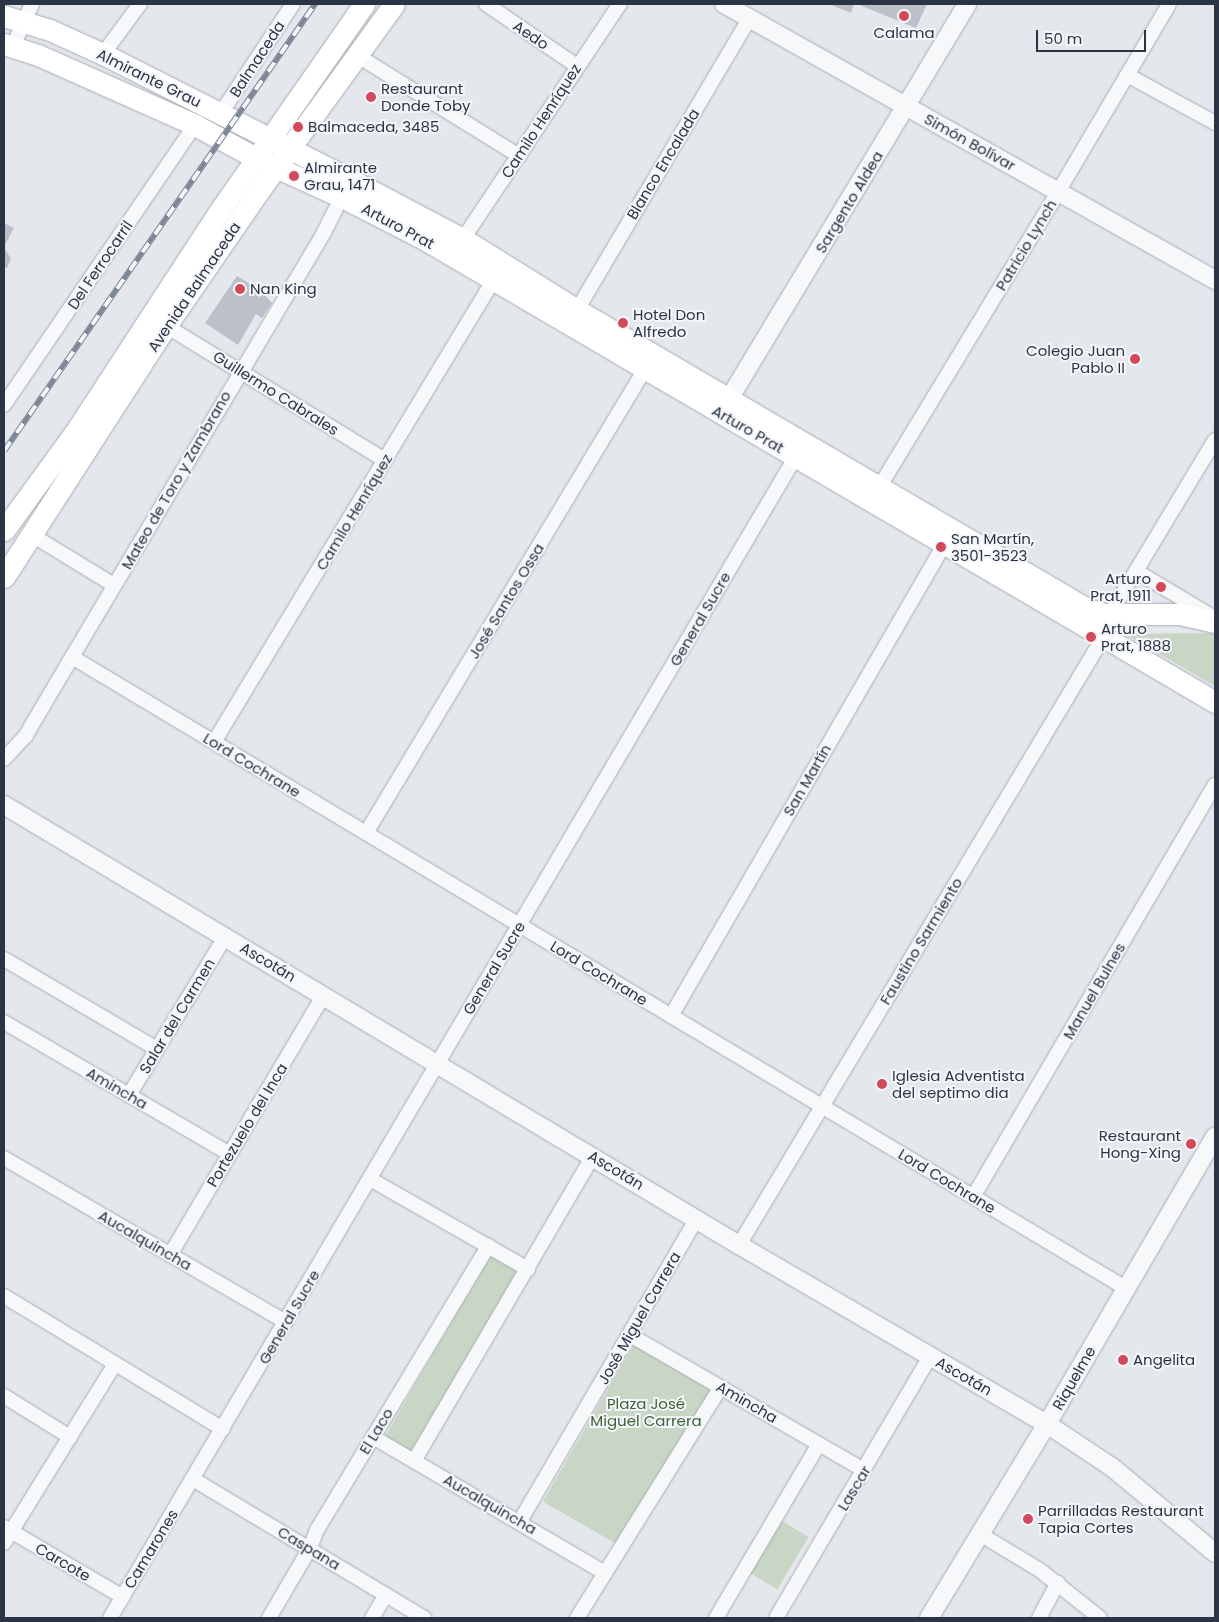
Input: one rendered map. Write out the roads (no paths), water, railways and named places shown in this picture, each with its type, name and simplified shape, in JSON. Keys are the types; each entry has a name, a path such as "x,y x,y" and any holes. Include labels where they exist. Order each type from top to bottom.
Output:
{"main road":[{"name":"Avenida Balmaceda","path":"4,530 78,428 256,158 364,4"},
{"name":"Avenida Balmaceda","path":"4,577 166,326 283,157 394,4"},
{"name":"Almirante Grau","path":"20,14 269,139 283,157"},
{"name":"Almirante Grau","path":"8,45 38,55 195,125 256,158 283,157"},
{"name":"Arturo Prat","path":"283,157 342,196 424,239 1215,702"},
{"name":"Arturo Prat","path":"283,157 463,239 577,310 1095,613 1180,614 1215,622"}],"street":[{"path":"103,54 140,4"},
{"name":"Balmaceda","path":"221,114 293,4"},
{"name":"Aedo","path":"486,4 577,66"},
{"name":"Camilo Henríquez","path":"463,239 620,4"},
{"name":"Simón Bolívar","path":"724,4 1215,280"},
{"name":"Sargento Aldea","path":"729,399 967,4"},
{"name":"Patricio Lynch","path":"880,486 1169,4"},
{"path":"8,45 20,14"},
{"name":"Blanco Encalada","path":"577,310 750,18"},
{"path":"358,56 520,156"},
{"path":"1127,75 1215,123"},
{"name":"Del Ferrocarril","path":"4,405 195,125"},
{"name":"Mateo de Toro y Zambrano","path":"4,759 26,734 324,232 342,196"},
{"name":"Camilo Henríquez","path":"214,742 493,281"},
{"name":"Guillermo Cabrales","path":"166,326 385,460"},
{"name":"José Santos Ossa","path":"366,833 645,369"},
{"path":"1110,614 1215,440"},
{"name":"General Sucre","path":"193,1479 796,456"},
{"path":"32,535 114,585"},
{"name":"San Martín","path":"670,1016 944,544"},
{"path":"1136,571 1215,618"},
{"name":"Faustino Sarmiento","path":"739,1245 1104,636"},
{"name":"Lord Cochrane","path":"72,657 1126,1289"},
{"name":"Manuel Bulnes","path":"973,1197 1215,785"},
{"name":"Ascotán","path":"4,804 697,1218 739,1245 1047,1424 1119,1473 1215,1553"},
{"name":"Salar del Carmen","path":"128,1095 226,937"},
{"path":"4,958 157,1049"},
{"name":"Portezuelo del Inca","path":"170,1255 324,995"},
{"name":"Amincha","path":"4,1022 230,1154"},
{"name":"Riquelme","path":"929,1618 1047,1424 1215,1137"},
{"path":"414,1461 593,1156"},
{"name":"Aucalquincha","path":"4,1158 286,1322"},
{"path":"370,1179 528,1269"},
{"name":"José Miguel Carrera","path":"520,1521 697,1218"},
{"name":"El Laco","path":"269,1618 310,1548 317,1530 488,1246"},
{"path":"4,1296 223,1428"},
{"name":"Amincha","path":"630,1335 864,1470"},
{"name":"Lascar","path":"776,1618 930,1357"},
{"path":"6,1534 70,1437 115,1364"},
{"path":"577,1618 721,1387"},
{"path":"4,1396 70,1437"},
{"name":"Aucalquincha","path":"373,1437 520,1521 605,1573"},
{"path":"716,1618 819,1444"},
{"name":"Caspana","path":"193,1479 424,1618"},
{"name":"Camarones","path":"110,1618 193,1479"},
{"name":"Carcote","path":"6,1534 123,1597"},
{"path":"980,1534 1058,1583 1100,1618"},
{"path":"1039,1618 1058,1583"},
{"path":"372,1618 386,1595"}],"railway":[{"path":"4,451 315,4"}],"place":[{"name":"Calama","path":"904,16"},
{"name":"Restaurant Donde Toby","path":"371,97"},
{"name":"Balmaceda, 3485","path":"298,127"},
{"name":"Almirante Grau, 1471","path":"294,176"},
{"name":"Nan King","path":"240,289"},
{"name":"Hotel Don Alfredo","path":"623,323"},
{"name":"Colegio Juan Pablo II","path":"1135,359"},
{"name":"San Martín, 3501-3523","path":"941,547"},
{"name":"Arturo Prat, 1911","path":"1161,587"},
{"name":"Arturo Prat, 1888","path":"1091,637"},
{"name":"Iglesia Adventista del septimo dia","path":"882,1084"},
{"name":"Restaurant Hong-Xing","path":"1191,1144"},
{"name":"Angelita","path":"1123,1360"},
{"name":"Parrilladas Restaurant Tapia Cortes","path":"1028,1519"}],"park label":[{"name":"Plaza José Miguel Carrera","path":"646,1412"}]}
